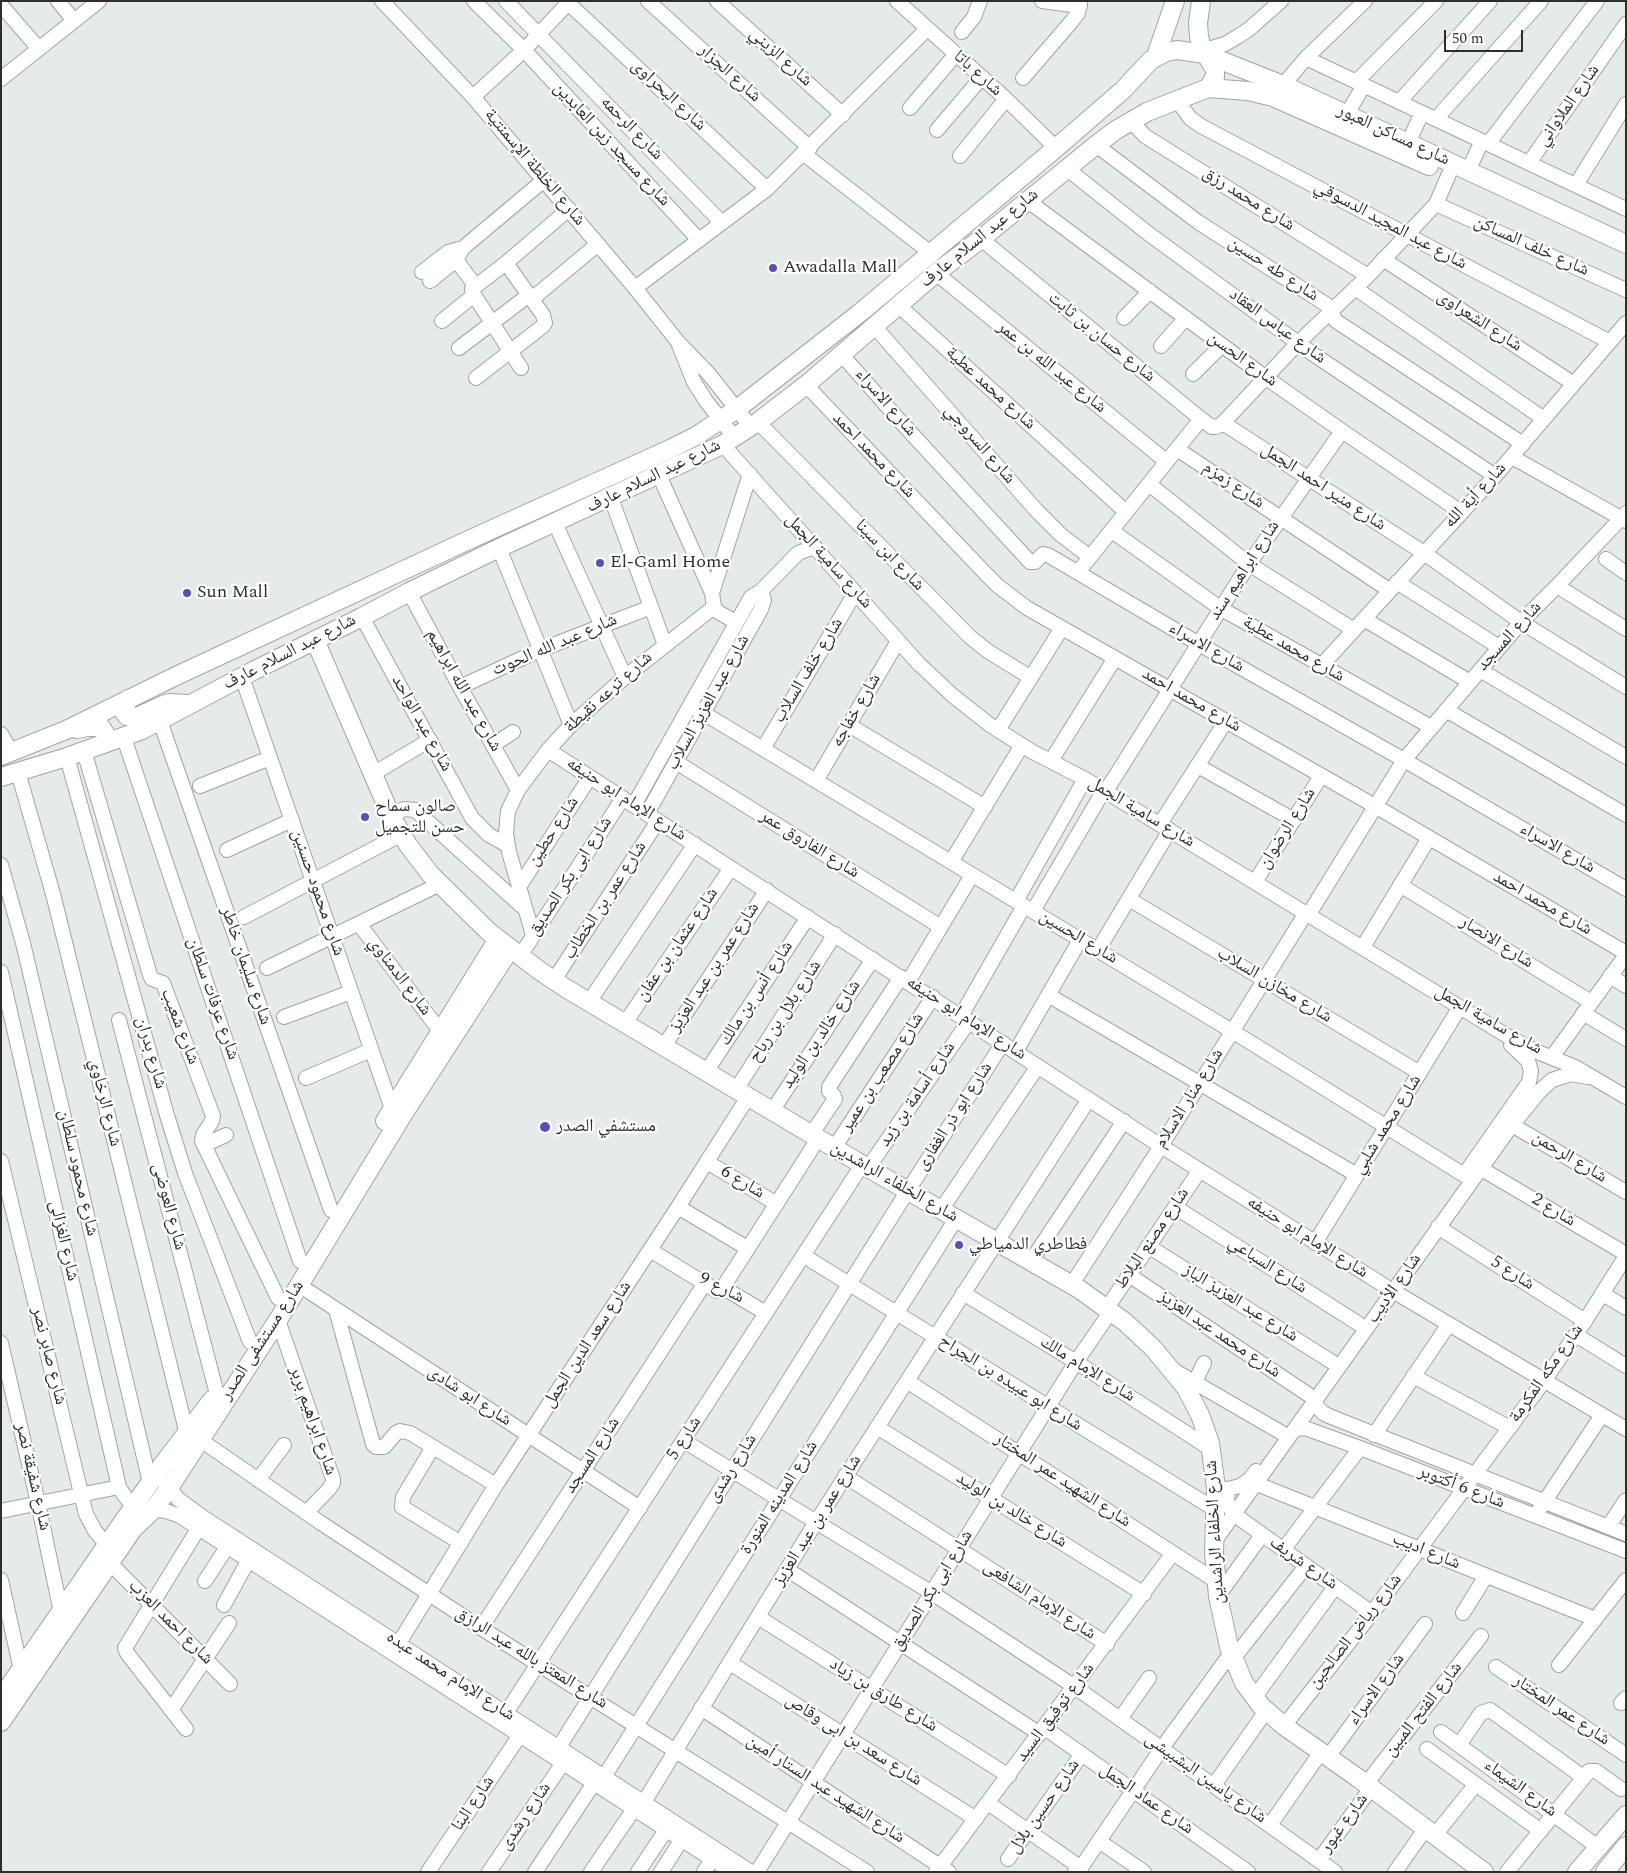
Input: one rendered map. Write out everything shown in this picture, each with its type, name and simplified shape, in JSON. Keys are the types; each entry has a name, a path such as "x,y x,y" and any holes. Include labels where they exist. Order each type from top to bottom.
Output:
{"main road":[{"path":"1156,56 1175,1"},
{"path":"1201,1 1198,26 1203,51 1213,64 1215,70 1215,77 1208,88"},
{"path":"1169,20 1198,26"},
{"name":"شارع مساكن العبور","path":"1156,56 1177,50 1203,51 1283,84 1626,244"},
{"name":"شارع عبد السلام عارف","path":"6,754 66,730 128,699 473,538 670,449 721,420 737,410 932,254 1118,94 1156,56"},
{"name":"شارع مساكن العبور","path":"1208,88 1248,91 1279,99 1449,174 1626,257"},
{"name":"شارع عبد السلام عارف","path":"9,775 67,758 124,738 409,592 729,441 755,424 806,385 936,273 981,239 1096,145 1134,119 1208,88"},
{"path":"1118,94 1134,119"},
{"name":"شارع الخلفاء الراشدين","path":"315,640 391,816 402,834 440,884 469,914 509,948 589,1002 814,1137 907,1192 1072,1284 1109,1310 1153,1348 1186,1388 1206,1429 1222,1489 1216,1510 1214,1542 1217,1588 1232,1656 1244,1683 1260,1704 1284,1726 1369,1786 1477,1870"},
{"path":"128,699 124,712 131,718 139,717 170,703 190,705"},
{"path":"66,730 88,727 101,728 106,735 104,744"},
{"name":"شارع مستشفى الصدر","path":"1,1698 107,1545 134,1515 154,1509 173,1482 193,1437 217,1394 278,1298 440,1031 509,948"},
{"name":"شارع مستشفى الصدر","path":"1,1722 110,1563 156,1474 193,1437 278,1320 402,1116 509,948"},
{"path":"156,1474 173,1482"},
{"path":"1577,1872 1626,1815"},
{"path":"1605,1872 1624,1852"}],"street":[{"path":"58,1 74,21"},
{"path":"1,80 99,1"},
{"name":"شارع الخلطة الإسمنتية","path":"382,1 474,97 635,288 678,342 708,373 737,410 755,424"},
{"name":"شارع مسجد زين العابدين","path":"474,1 524,50 699,240"},
{"name":"شارع الرحمه","path":"506,1 722,223"},
{"name":"شارع الجزار","path":"648,1 807,151 932,254"},
{"name":"شارع الزيني","path":"717,1 843,115"},
{"name":"شارع باتا","path":"896,1 1006,99 1056,148"},
{"path":"962,32 974,17 980,1"},
{"path":"1023,78 1072,21 1080,4 1042,1"},
{"path":"1203,51 1224,44 1248,30 1281,1"},
{"path":"1283,84 1306,58 1365,1"},
{"path":"1348,114 1360,83 1436,1"},
{"path":"1399,102 1490,1"},
{"path":"1436,119 1541,1"},
{"path":"1468,171 1485,142 1597,1"},
{"path":"474,97 524,50 568,2"},
{"name":"شارع البحراوى","path":"568,2 767,189"},
{"path":"1,5 39,49"},
{"name":"شارع الملاواني","path":"1529,163 1626,24"},
{"path":"635,288 767,189 843,115 927,28"},
{"path":"910,108 956,54"},
{"path":"1306,58 1576,185 1623,203"},
{"path":"937,130 982,77"},
{"path":"960,156 1006,99"},
{"name":"شارع عبد المجيد الدسوقي","path":"1177,100 1190,118 1201,126 1610,342"},
{"path":"1576,185 1626,104"},
{"path":"1408,142 1422,112"},
{"name":"شارع محمد رزق","path":"1134,119 1146,136 1368,276"},
{"name":"شارع طه حسين","path":"1096,145 1198,222 1327,305 1336,322 1523,444"},
{"name":"شارع عباس العقاد","path":"1066,168 1149,234 1298,343 1495,476"},
{"path":"1223,423 1298,343 1368,276 1436,204 1449,174"},
{"path":"460,254 544,180"},
{"name":"شارع الحسن","path":"1028,201 1265,377 1462,512"},
{"name":"شارع خلف المساكن","path":"1436,204 1626,290"},
{"path":"521,368 472,292 474,288 569,209"},
{"name":"شارع حسان بن ثابت","path":"981,239 1201,419 1212,427 1218,427 1223,423"},
{"path":"459,348 531,297 598,244"},
{"path":"426,276 448,252 460,254"},
{"path":"460,254 471,280"},
{"name":"شارع الشعراوى","path":"1384,259 1574,384"},
{"path":"476,378 545,323 545,318 506,263"},
{"name":"شارع عبد الله بن عمر","path":"936,273 1166,462"},
{"path":"1355,288 1544,419"},
{"path":"1124,318 1150,291"},
{"path":"442,321 474,295"},
{"name":"شارع محمد عطية","path":"898,305 1126,512"},
{"path":"1161,346 1186,318"},
{"name":"شارع أية الله","path":"1321,666 1512,457 1626,323"},
{"name":"شارع السروجي","path":"874,326 1036,510 1061,535 1090,557"},
{"name":"شارع الخلطة الإسمنتية","path":"678,342 694,382 721,420 729,441"},
{"path":"1193,374 1222,344"},
{"name":"شارع الاسراء","path":"842,355 1030,562 1035,562 1045,554 1078,572 1199,644 1626,889"},
{"name":"شارع محمد احمد","path":"806,385 998,586 1027,608 1375,806 1626,954"},
{"path":"1078,572 1201,419"},
{"name":"شارع منير احمد الجمل","path":"1223,423 1424,553 1522,622 1626,687"},
{"name":"شارع ابن سينا","path":"755,424 970,637 1009,665 1030,677"},
{"name":"شارع ابراهيم سند","path":"1025,906 1105,791 1249,564 1342,431"},
{"name":"شارع سامية الجمل","path":"729,441 750,474 898,641 952,695 998,730 1050,761 1085,778 1522,1044 1599,1080 1626,1097"},
{"name":"شارع زمزم","path":"1177,449 1280,518 1393,586 1500,647"},
{"path":"1512,457 1624,518"},
{"path":"713,600 750,474"},
{"path":"659,475 718,612 736,622"},
{"path":"1149,484 1249,564 1354,630"},
{"path":"611,498 665,644"},
{"name":"شارع المسجد","path":"1404,760 1522,622 1624,518"},
{"path":"556,523 600,626 625,677"},
{"name":"شارع محمد عطية","path":"1112,531 1220,608 1431,727"},
{"path":"499,548 571,725"},
{"name":"شارع عبد العزيز السلاب","path":"628,802 690,705 750,597 761,591 793,557 803,550 814,548"},
{"path":"1606,559 1626,573"},
{"path":"1557,586 1626,630"},
{"name":"شارع عبد العزيز السلاب","path":"652,817 676,762 761,609 764,600 761,591"},
{"name":"شارع عبد الله ابراهيم","path":"409,592 518,790"},
{"name":"شارع خلف السلاب","path":"762,749 855,593"},
{"name":"شارع ترعه نقيطة","path":"533,935 507,845 508,811 518,790 548,750 571,725 713,600"},
{"name":"شارع عبد الله الحوت","path":"460,687 540,650 651,607"},
{"name":"شارع عبد الواحد","path":"362,617 472,818 489,834 507,845"},
{"path":"1364,619 1470,682"},
{"path":"998,730 1062,628"},
{"name":"شارع خفاجه","path":"816,781 898,641"},
{"path":"1050,761 1116,658"},
{"path":"1480,670 1626,757"},
{"name":"شارع محمود حسنين","path":"242,677 392,1109"},
{"name":"شارع الحسين","path":"690,705 1232,1031 1464,1175"},
{"path":"1446,710 1626,815"},
{"name":"شارع سليمان خاطر","path":"160,721 331,1210"},
{"path":"1098,950 1129,899 1198,766 1226,721"},
{"path":"849,725 985,807"},
{"path":"493,745 514,732"},
{"path":"1,734 6,754"},
{"name":"شارع عرفات سلطان","path":"124,738 300,1261"},
{"path":"373,774 430,740"},
{"path":"951,862 1022,745"},
{"name":"شارع الإمام ابو حنيفه","path":"548,750 1161,1146 1389,1289"},
{"name":"شارع شعيب","path":"84,751 150,975 152,978 163,983 213,1116 202,1138 204,1145"},
{"name":"شارع بدران","path":"67,758 174,1138 250,1342"},
{"path":"200,786 270,758"},
{"name":"شارع منار الاسلام","path":"1072,1284 1404,760"},
{"name":"شارع الفاروق عمر","path":"676,762 941,928"},
{"path":"1198,766 1294,820"},
{"name":"شارع الرخاوي","path":"9,775 53,894 193,1437"},
{"name":"شارع حطين","path":"519,887 590,776"},
{"name":"شارع الرضوان","path":"1255,882 1321,776"},
{"path":"1025,906 1085,778"},
{"name":"شارع ابى بكر الصديق","path":"509,948 533,935 628,802"},
{"path":"391,816 404,809 415,810 525,909"},
{"name":"شارع عمر بن الخطاب","path":"554,980 652,817"},
{"path":"227,850 292,820"},
{"path":"244,917 402,834"},
{"path":"1362,947 1429,838"},
{"path":"589,1002 695,844"},
{"name":"شارع محمود سلطان","path":"1,865 23,943 156,1474"},
{"name":"شارع عثمان بن عفان","path":"625,1023 731,868"},
{"path":"722,1289 776,1204 835,1098 829,1091 829,1087 941,928 972,875"},
{"path":"267,968 440,884"},
{"name":"شارع الانصار","path":"1400,885 1587,1007"},
{"name":"شارع عمر بن عبد العزيز","path":"664,1046 767,890"},
{"name":"شارع مخازن السلاب","path":"1129,899 1420,1073"},
{"name":"شارع أسامة بن زيد","path":"865,1167 965,1018 1025,906"},
{"name":"شارع أنس بن مالك","path":"706,1072 808,917"},
{"name":"شارع الدمناوي","path":"360,924 440,1031"},
{"name":"شارع بلال بن رباح","path":"742,1093 835,934"},
{"path":"1016,1051 1080,940"},
{"path":"1552,1057 1626,954"},
{"name":"شارع خالد بن الوليد","path":"772,1111 873,959"},
{"name":"شارع الغزالى","path":"1,972 119,1487"},
{"path":"1610,976 1626,986"},
{"path":"284,1017 351,992"},
{"path":"1048,995 1357,1175"},
{"name":"شارع مصعب بن عمير","path":"834,1148 933,998"},
{"name":"شارع محمد شلبي","path":"1315,1243 1460,1007"},
{"path":"1587,1007 1626,1039"},
{"name":"شارع العوضى","path":"119,1020 217,1394"},
{"name":"شارع الأديب","path":"1222,1489 1240,1486 1250,1480 1289,1431 1389,1289 1528,1082 1530,1066 1525,1056 1489,1024"},
{"name":"شارع ابو ذر الغفارى","path":"907,1192 1003,1043"},
{"path":"306,1078 371,1050"},
{"path":"940,1210 1038,1066"},
{"name":"شارع الأديب","path":"1312,1399 1332,1362 1359,1324 1438,1227 1512,1125 1540,1090 1552,1080 1571,1074 1599,1080"},
{"name":"شارع سعد الدين الجمل","path":"399,1644 528,1435 707,1162 742,1093"},
{"name":"شارع عمر بن عبد العزيز","path":"591,1872 676,1751 845,1476 1089,1099"},
{"path":"1031,1261 1124,1121"},
{"name":"شارع الرحمن","path":"1512,1125 1626,1192"},
{"path":"226,1135 204,1145 278,1298"},
{"name":"شارع صابر نصر","path":"1,1161 86,1514 95,1531 107,1545"},
{"name":"شارع 6","path":"707,1162 776,1204"},
{"name":"شارع 5","path":"506,1713 766,1313 865,1167"},
{"name":"شارع 2","path":"1480,1168 1626,1255"},
{"name":"شارع مصنع البلاط","path":"1109,1310 1148,1246 1200,1170"},
{"name":"شارع رشدى","path":"558,1747 907,1192"},
{"path":"678,1207 748,1248"},
{"name":"شارع السباعي","path":"1175,1207 1359,1324"},
{"name":"شارع المدينه المنورة","path":"536,1872 637,1726 956,1219"},
{"name":"شارع 5","path":"1438,1227 1585,1321"},
{"name":"شارع عبد العزيز الباز","path":"1148,1246 1332,1362"},
{"name":"شارع 9","path":"650,1250 717,1291 727,1290 766,1313"},
{"name":"شارع مكه المكرمة","path":"1464,1489 1576,1335 1626,1255"},
{"name":"شارع ابو عبيده بن الجراح","path":"804,1256 1216,1510"},
{"name":"شارع محمد عبد العزيز","path":"1130,1275 1312,1399"},
{"name":"شارع المسجد","path":"481,1628 705,1284"},
{"name":"شارع ابو شادى","path":"299,1285 640,1508"},
{"path":"1389,1289 1626,1429"},
{"name":"شارع الإمام مالك","path":"963,1293 1076,1362 1211,1449"},
{"path":"1603,1294 1626,1308"},
{"path":"336,1310 373,1444 376,1447 384,1447 396,1433 400,1431 410,1433 496,1486"},
{"name":"شارع ابى بكر الصديق","path":"757,1872 1109,1310"},
{"name":"شارع ابراهيم بربر","path":"278,1320 333,1479 330,1490 306,1513"},
{"path":"1374,1435 1449,1324"},
{"path":"1576,1335 1626,1366"},
{"name":"شارع شفيقة نصر","path":"1,1343 61,1612"},
{"path":"1195,1382 1204,1363"},
{"path":"1170,1368 1289,1431"},
{"path":"1414,1376 1510,1428"},
{"name":"شارع الشهيد عمر المختار","path":"908,1381 1173,1553 1217,1588"},
{"name":"شارع 6 أكتوبر","path":"1312,1399 1318,1409 1329,1416 1626,1534"},
{"path":"1536,1516 1602,1415"},
{"name":"شارع خالد بن الوليد","path":"877,1427 1144,1594"},
{"name":"شارع 6 أكتوبر","path":"1289,1431 1305,1428 1626,1550"},
{"name":"شارع الأديب","path":"1214,1542 1257,1484 1289,1431"},
{"name":"شارع المعتز بالله عبد الرازق","path":"193,1437 481,1628 867,1872"},
{"name":"شارع ياسين البشبيشى","path":"684,1441 932,1593 1075,1687 1335,1872"},
{"path":"258,1480 284,1445"},
{"path":"433,1447 403,1497 402,1507 461,1543"},
{"path":"1284,1550 1360,1448"},
{"name":"شارع الإمام الشافعى","path":"845,1476 1107,1644"},
{"name":"شارع الإمام محمد عبده","path":"173,1482 183,1511 198,1529 520,1735 558,1747 599,1780 639,1806 751,1872"},
{"name":"شارع اديب","path":"1257,1484 1595,1619"},
{"path":"1,1511 81,1493 119,1487 134,1515"},
{"path":"1222,1489 1227,1503 1235,1515"},
{"name":"شارع رياض الصالحين","path":"1284,1726 1372,1613 1464,1489"},
{"path":"1608,1527 1626,1500"},
{"name":"شارع الإمام محمد عبده","path":"154,1509 183,1511 399,1644 506,1713 541,1742 562,1763 599,1780"},
{"name":"شارع شريف","path":"1235,1515 1372,1613"},
{"path":"186,1728 127,1653 126,1646 198,1529"},
{"path":"1217,1588 1262,1535"},
{"path":"205,1581 226,1547"},
{"name":"شارع توفيق السيد","path":"942,1870 976,1819 1173,1553"},
{"path":"224,1605 248,1561"},
{"name":"شارع احمد العزب","path":"110,1563 230,1684"},
{"path":"1077,1872 1162,1748 1232,1656 1306,1566"},
{"name":"شارع عماد الجمل","path":"788,1570 900,1643 1082,1754 1133,1790 1231,1867 1248,1872"},
{"path":"1463,1613 1486,1576"},
{"path":"1,1580 21,1670"},
{"path":"1559,1665 1626,1580"},
{"path":"1214,1785 1260,1704 1335,1587"},
{"name":"شارع طارق بن زياد","path":"758,1617 1009,1776"},
{"path":"171,1710 229,1623"},
{"name":"شارع الاسراء","path":"1270,1825 1426,1624"},
{"name":"شارع الفتح المبين","path":"1369,1786 1481,1636"},
{"name":"شارع سعد بن ابى وقاص","path":"730,1663 976,1819"},
{"name":"شارع عمر المختار","path":"1496,1667 1626,1755"},
{"path":"1120,1719 1149,1678"},
{"name":"شارع الشهيد عبد الستار أمين","path":"701,1708 942,1870"},
{"path":"1458,1744 1481,1713 1490,1710 1584,1778"},
{"name":"شارع الشيماء","path":"1441,1732 1598,1847"},
{"name":"شارع البنا","path":"428,1872 520,1735"},
{"path":"1427,1749 1541,1831"},
{"name":"شارع حسين بلال","path":"1008,1859 1082,1754"},
{"name":"شارع رشدى","path":"489,1872 562,1763"},
{"path":"1507,1872 1589,1771 1594,1771 1620,1788"},
{"path":"1395,1872 1476,1784"},
{"name":"شارع غبور","path":"1319,1860 1369,1786"},
{"path":"988,1803 1074,1863 1077,1867 1077,1872"},
{"name":"شارع الإمام محمد عبده","path":"639,1806 666,1830 732,1872"},
{"path":"638,1872 666,1830"},
{"path":"661,1872 682,1839"},
{"path":"1098,1841 1144,1872"},
{"path":"704,1872 712,1859"}],"place":[{"name":"Awadalla Mall","path":"773,268"},
{"name":"El-Gaml Home","path":"600,563"},
{"name":"Sun Mall","path":"187,593"},
{"name":"صالون سماح حسن للتجميل","path":"365,817"},
{"name":"مستشفي الصدر","path":"545,1127"},
{"name":"فطاطري الدمياطي","path":"959,1245"}]}
